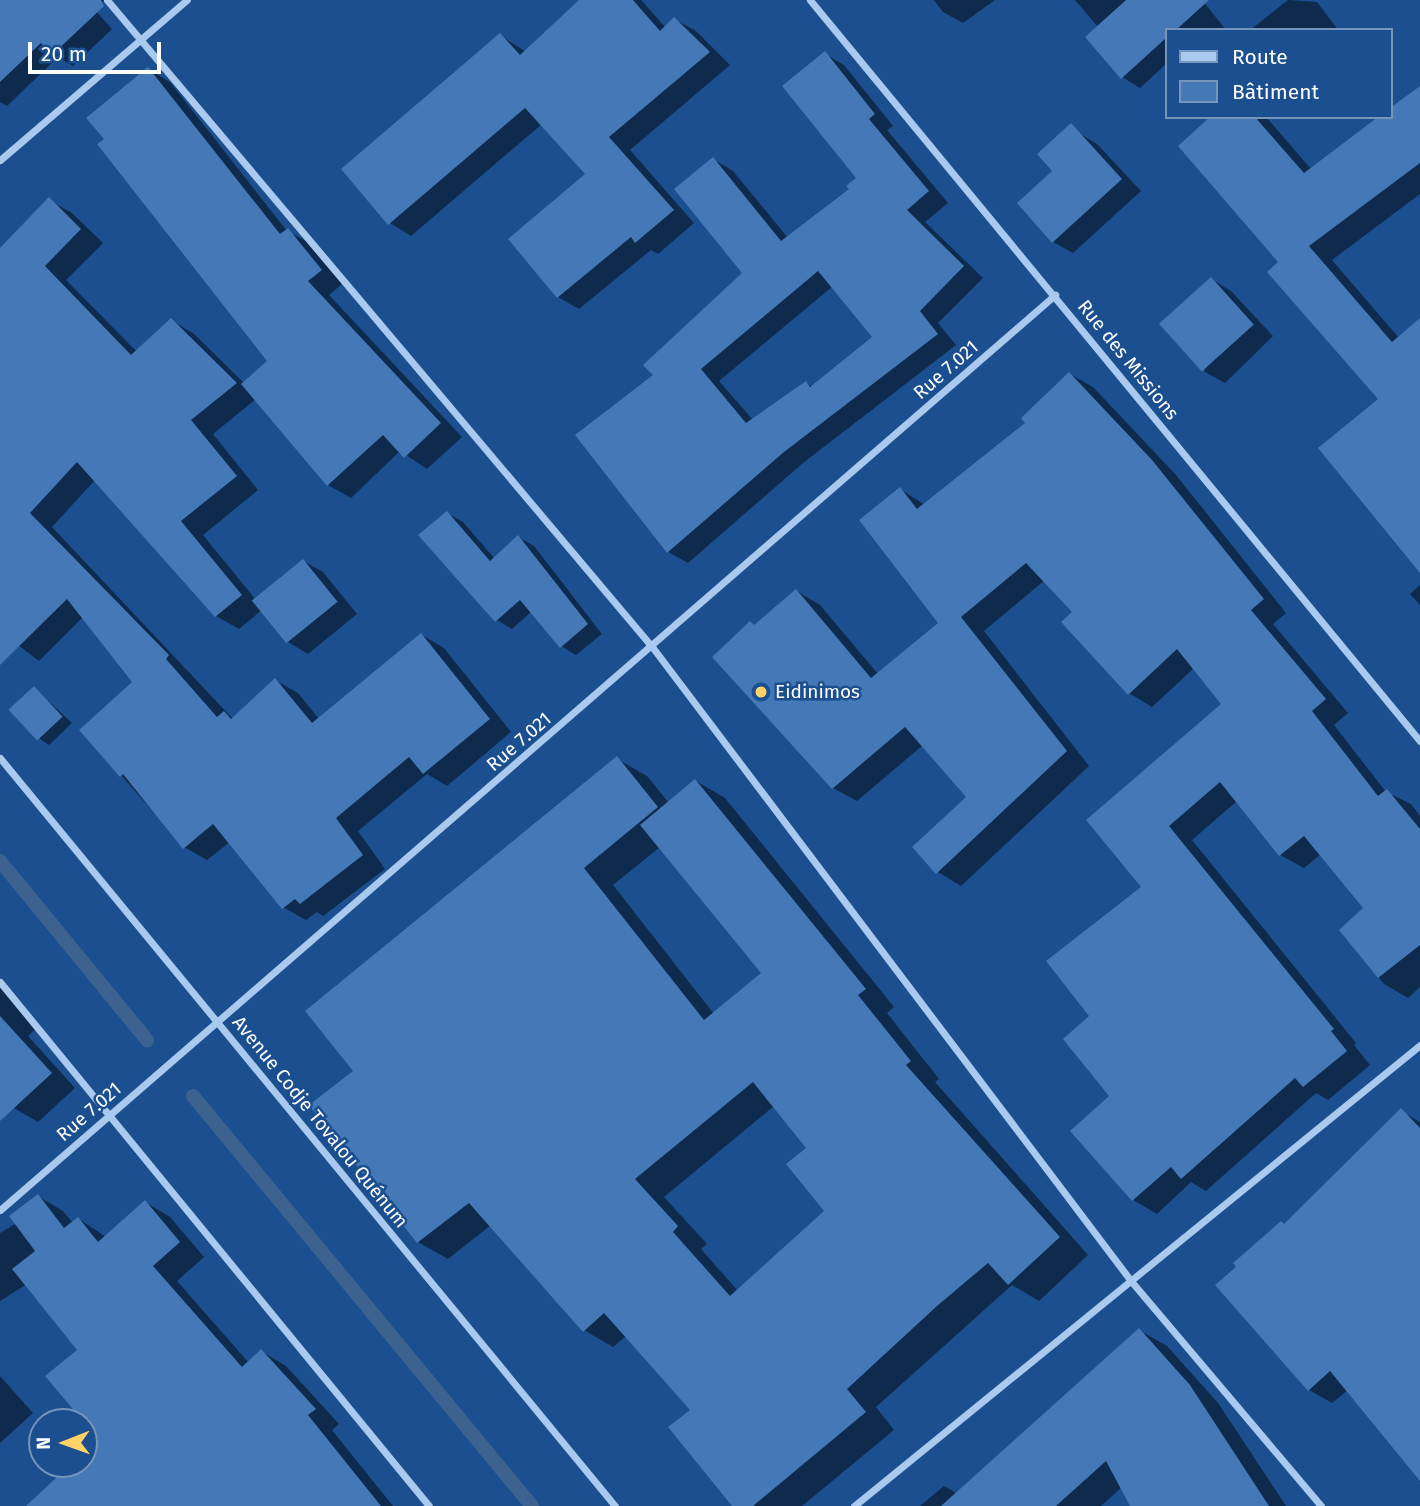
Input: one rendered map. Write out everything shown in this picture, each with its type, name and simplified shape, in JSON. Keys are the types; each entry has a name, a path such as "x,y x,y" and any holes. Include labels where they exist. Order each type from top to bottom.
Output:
{"street":[{"path":"107,0 653,648 1131,1281 1321,1506"},
{"path":"0,160 140,37 187,0"},
{"name":"Rue des Missions","path":"810,0 1420,741"},
{"name":"Rue 7.021","path":"0,1210 653,648 1055,295"},
{"name":"Avenue Codje Tovalou Quénum","path":"0,758 615,1506"},
{"path":"0,982 429,1506"},
{"path":"854,1506 1420,1045"}],"building":[{"path":"0,0 101,0 104,6 52,55 41,43 0,82"},
{"path":"579,0 633,0 660,31 674,17 710,52 609,137 674,210 635,243 631,237 557,298 508,239 585,174 525,108 388,225 341,169 500,33 520,55"},
{"path":"1126,0 1209,0 1178,28 1164,28 1164,40 1121,79 1085,37"},
{"path":"825,51 875,114 869,119 929,191 907,210 964,266 920,311 938,334 784,452 667,553 575,435 653,375 643,365 742,273 674,189 713,157 781,241 849,189 846,186 856,178 782,86","holes":["818,271 872,337 810,387 806,381 746,423 701,369"]},
{"path":"148,67 280,234 288,228 322,270 308,281 441,423 404,458 383,435 327,486 241,384 267,361 97,144 104,139 86,118"},
{"path":"1420,86 1420,163 1309,246 1392,342 1420,318 1420,573 1318,448 1378,399 1267,272 1278,262 1178,146 1208,119 1257,119 1304,173 1375,119 1392,119 1392,107"},
{"path":"1071,123 1122,179 1052,243 1017,203 1052,171 1037,154"},
{"path":"49,197 81,229 45,266 131,355 171,318 237,383 191,420 237,476 181,521 242,595 215,617 77,462 30,513 169,655 166,659 217,717 224,711 231,719 275,678 312,723 421,633 490,719 423,774 409,757 336,818 363,855 300,904 295,899 282,909 213,824 183,849 123,774 120,777 79,730 132,682 67,599 0,665 0,248"},
{"path":"1211,277 1254,325 1202,371 1159,324"},
{"path":"1069,372 1152,460 1264,599 1251,610 1326,699 1312,711 1378,796 1387,789 1420,829 1420,945 1378,978 1339,930 1363,908 1304,836 1279,856 1220,782 1169,826 1334,1029 1331,1031 1347,1051 1303,1087 1295,1078 1181,1179 1171,1167 1132,1201 1070,1131 1109,1096 1063,1039 1089,1016 1046,961 1141,887 1086,820 1221,704 1177,649 1128,695 1061,622 1072,612 1026,563 961,617 1067,751 936,874 912,847 966,797 905,727 832,789 712,657 750,621 754,625 796,589 871,678 938,623 859,520 900,487 917,509 1025,423 1021,418"},
{"path":"447,511 490,561 518,535 588,624 560,648 520,600 495,622 418,535"},
{"path":"303,559 338,602 286,643 252,601"},
{"path":"34,686 63,717 37,741 8,710"},
{"path":"617,756 658,807 584,868 704,1020 761,973 640,825 695,779 866,989 858,995 911,1061 906,1065 1060,1237 1008,1285 988,1263 847,1389 866,1412 753,1506 732,1506 668,1427 690,1410 604,1313 583,1332 469,1203 417,1243 309,1105 353,1071 305,1011","holes":["753,1082 806,1148 786,1164 824,1211 730,1296 673,1232 678,1226 635,1179"]},
{"path":"0,1016 52,1073 0,1121"},
{"path":"1401,1108 1420,1128 1420,1481 1330,1371 1308,1391 1215,1285 1236,1267 1233,1263 1281,1221 1284,1224"},
{"path":"38,1194 64,1228 78,1217 98,1242 145,1200 180,1242 153,1266 242,1367 261,1349 316,1409 308,1415 381,1506 26,1506 56,1478 98,1478 98,1408 72,1408 45,1376 77,1350 12,1269 35,1251 9,1216"},
{"path":"1139,1328 1190,1385 1269,1506 1130,1506 1106,1461 1056,1506 941,1506"}],"waterway":[{"path":"0,861 147,1040"},
{"path":"193,1096 532,1506"}],"place":[{"name":"Eidinimos","path":"761,692"}]}
